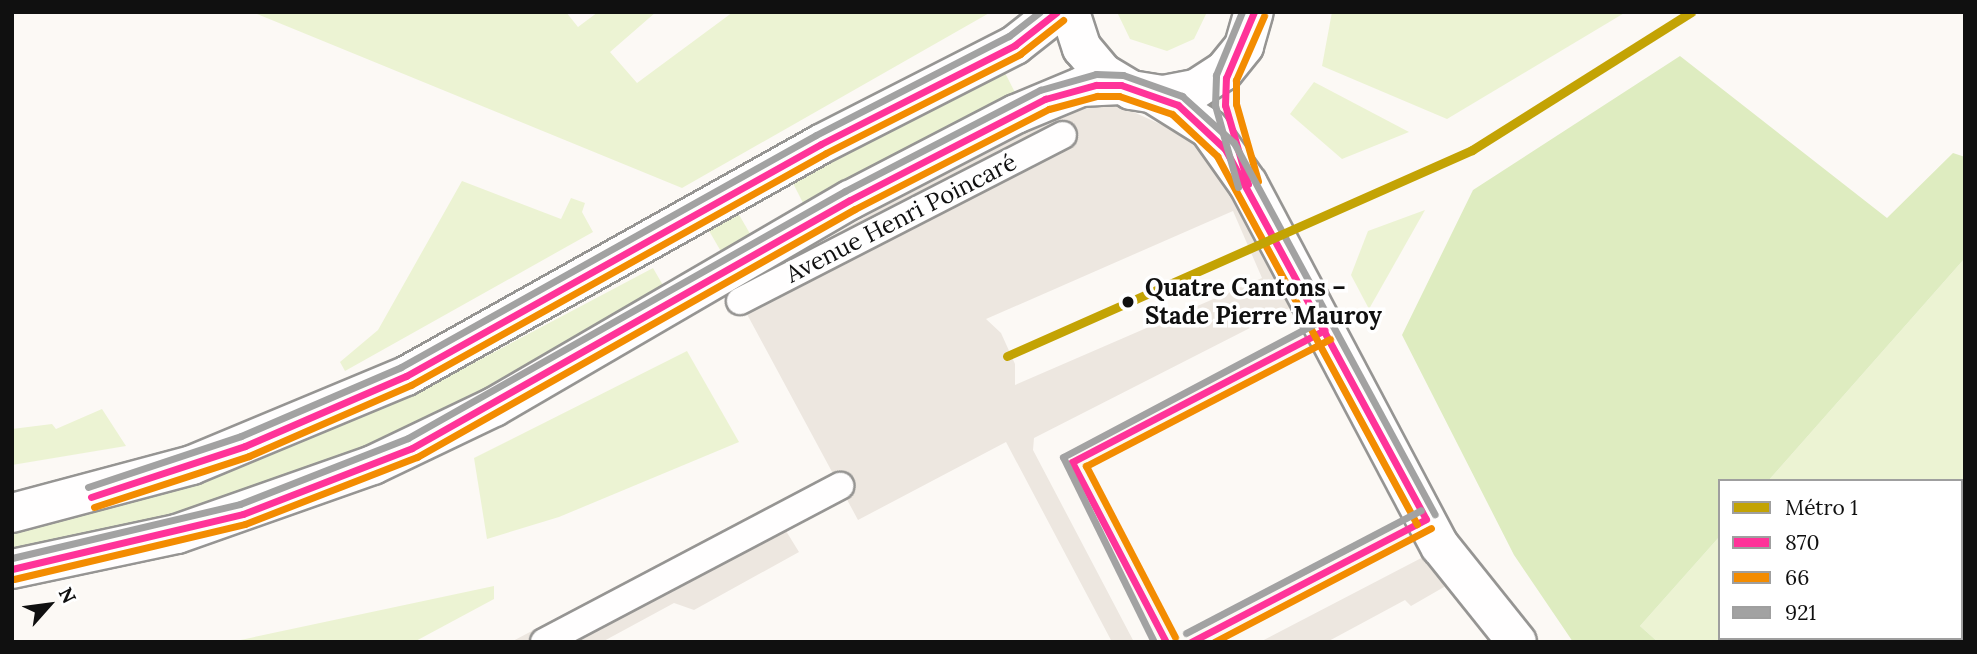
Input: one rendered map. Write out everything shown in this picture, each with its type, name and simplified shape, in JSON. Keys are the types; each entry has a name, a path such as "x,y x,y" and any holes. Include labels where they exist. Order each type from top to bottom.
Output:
{"street":[{"path":"12,513 192,465 406,376 810,150 1015,46 1057,12"},
{"path":"1070,12 1088,57 1137,90 1209,129 1248,184 1440,546 1517,642"},
{"path":"1248,184 1225,106 1232,63 1254,12"},
{"name":"Avenue Henri Poincaré","path":"12,569 177,534 373,465 495,407 850,200 1016,114 1081,87 1196,89 1232,63"},
{"name":"Avenue Henri Poincaré","path":"740,301 1063,135"},
{"path":"544,642 840,486"}],"green space":[{"path":"252,12 566,12 578,27 598,12 656,12 610,52 637,83 733,12 991,12 682,188"},
{"path":"1117,12 1207,12 1194,39 1167,51 1130,39"},
{"path":"1332,12 1626,12 1447,119 1322,66"},
{"path":"1680,56 1887,218 1953,153 1965,157 1965,258 1770,479 1718,479 1718,538 1640,626 1658,642 1573,642 1514,555 1402,335 1473,190"},
{"path":"1001,65 1018,98 805,206 788,174"},
{"path":"1314,82 1409,132 1342,159 1290,114"},
{"path":"462,181 561,219 571,198 585,203 582,212 593,232 345,371 340,362 378,330"},
{"path":"734,206 756,243 726,260 705,223"},
{"path":"1425,210 1369,309 1351,275 1368,231"},
{"path":"1965,258 1965,642 1658,642 1640,626 1718,538 1718,640 1963,640 1963,479 1770,479"},
{"path":"653,268 664,287 434,421 241,499 12,551 12,533 182,488 417,393"},
{"path":"687,351 739,442 559,517 487,539 474,458"},
{"path":"102,409 126,446 12,465 12,429 52,424 56,429"},
{"path":"494,586 494,599 414,642 231,642"}],"shaded area":[{"path":"1107,100 1204,144 1295,305 1034,438 1033,450 1134,642 1112,642 1006,442 858,520 735,292 943,172 1083,102","holes":["1233,211 1262,278 1015,385 1015,364 1001,333 986,319"]},
{"path":"770,505 799,552 694,610 674,603 602,642 511,642"},
{"path":"1429,554 1451,583 1411,606 1405,600 1327,642 1260,642"}],"metro line":[{"name":"1","path":"1007,356 1472,150 1691,12"}],"transit line":[{"name":"921","path":"88,487 241,436 401,367 816,135 1009,36 1040,12"},
{"name":"870","path":"91,497 245,446 406,376 821,144 1015,45 1057,12"},
{"name":"921","path":"1238,187 1215,105 1216,75 1242,12"},
{"name":"870","path":"1248,184 1225,105 1226,78 1254,12"},
{"name":"66","path":"1258,181 1236,104 1236,80 1264,16"},
{"name":"66","path":"94,507 249,456 411,385 826,153 1020,54 1063,20"},
{"name":"921","path":"12,558 240,504 408,438 845,191 1040,90 1096,74 1123,75 1182,96 1234,143 1435,514"},
{"name":"870","path":"12,569 243,514 412,448 850,200 1045,99 1096,85 1121,85 1178,105 1225,149 1426,519"},
{"name":"66","path":"14,579 245,524 417,457 855,209 1049,109 1097,96 1119,96 1172,114 1217,156 1417,524"},
{"name":"921","path":"1154,642 1063,457 1320,321"},
{"name":"870","path":"1166,642 1072,462 1325,330"},
{"name":"66","path":"1175,637 1086,466 1330,339"},
{"name":"921","path":"1186,633 1421,510"},
{"name":"870","path":"1191,642 1426,519"},
{"name":"66","path":"1214,642 1431,528"}],"place":[{"name":"Quatre Cantons – Stade Pierre Mauroy","path":"1128,302"}]}
